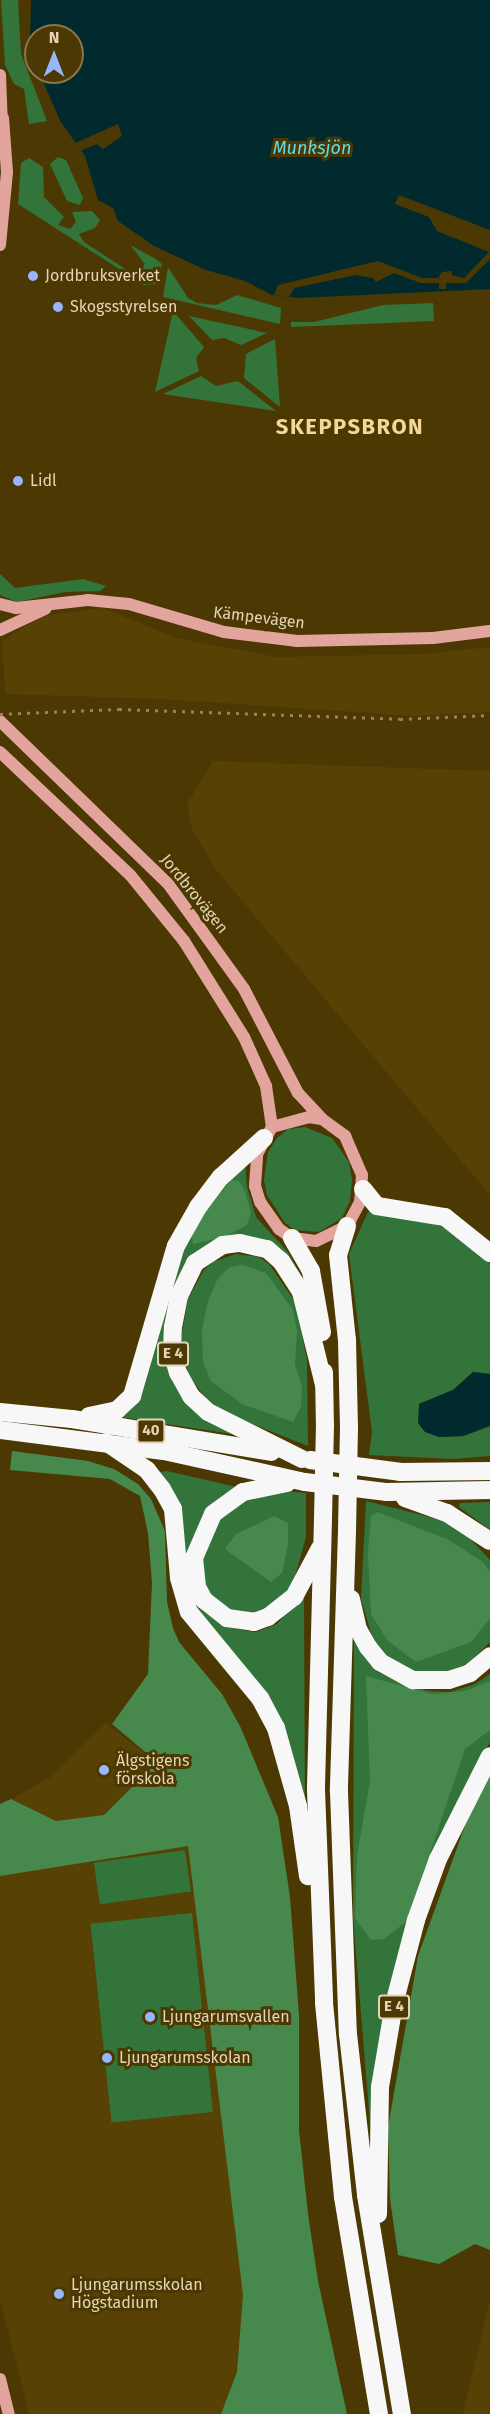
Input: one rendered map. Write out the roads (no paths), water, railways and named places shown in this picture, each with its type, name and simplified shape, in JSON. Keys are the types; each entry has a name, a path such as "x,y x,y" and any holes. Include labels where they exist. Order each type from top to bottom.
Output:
{"highway":[{"path":"72,1419 109,1413 126,1404 132,1396 176,1246 198,1207 222,1177 268,1133"},
{"path":"363,1189 377,1206 445,1217 490,1253"},
{"path":"347,1226 338,1255 347,1340 349,1429 340,1714 340,1901 355,2108 379,2276"},
{"path":"292,1238 316,1289 324,1384"},
{"name":"E 4","path":"379,2414 343,2197 324,2003 316,1790 323,1519 325,1427 324,1384 301,1292 281,1261 267,1249 240,1243 223,1245 195,1263 179,1296 173,1327 172,1352 178,1373 191,1396 208,1412 302,1459 401,1472 490,1472"},
{"name":"40","path":"0,1412 72,1419 302,1459"},
{"name":"40","path":"0,1430 106,1442 195,1457 305,1482 387,1492 490,1490"},
{"path":"106,1442 147,1470 162,1488 173,1509 179,1578 189,1612 260,1698 276,1728 298,1806 324,2003"},
{"path":"305,1482 243,1492 213,1514 194,1558 197,1587 204,1600 227,1618 254,1622 268,1617 294,1597 322,1544"},
{"path":"387,1492 447,1513 490,1541"},
{"path":"346,1571 358,1629 381,1662 396,1673 412,1680 449,1680 470,1673 490,1656"},
{"name":"E 4","path":"402,2414 379,2276 381,2087 394,2004 416,1920 438,1859 490,1756"}],"main road":[{"path":"0,75 7,172 0,245"},
{"path":"0,145 3,118"},
{"name":"Kämpevägen","path":"0,630 64,603"},
{"name":"Kämpevägen","path":"0,604 16,608 64,603 129,604 224,632 297,641 434,638 490,632"},
{"name":"Jordbrovägen","path":"0,721 169,885 244,989 298,1093 322,1119"},
{"path":"0,752 131,876 184,941 244,1037 266,1086 268,1133 256,1162 255,1186 268,1216 292,1238 328,1239 347,1226 363,1189 359,1161 353,1148 322,1119 296,1118 268,1133"},
{"path":"0,2379 9,2414"}],"water":[{"name":"Munksjön","path":"31,0 490,0 490,289 299,298 272,295 245,281 206,270 154,246 118,221 113,208 98,200 85,156 60,121 44,84 84,84 84,24 30,24"},
{"path":"473,1372 490,1374 490,1426 463,1436 439,1437 425,1432 418,1423 419,1404 453,1390"}],"railway":[{"path":"0,714 119,709 400,719 490,715"}],"place":[{"name":"Jordbruksverket","path":"33,276"},
{"name":"Skogsstyrelsen","path":"58,307"},
{"name":"Lidl","path":"18,481"},
{"name":"Älgstigens förskola","path":"104,1770"},
{"name":"Ljungarumsvallen","path":"150,2017"},
{"name":"Ljungarumsskolan","path":"107,2058"},
{"name":"Ljungarumsskolan Högstadium","path":"59,2294"}],"district":[{"name":"SKEPPSBRON","path":"350,427"}]}
